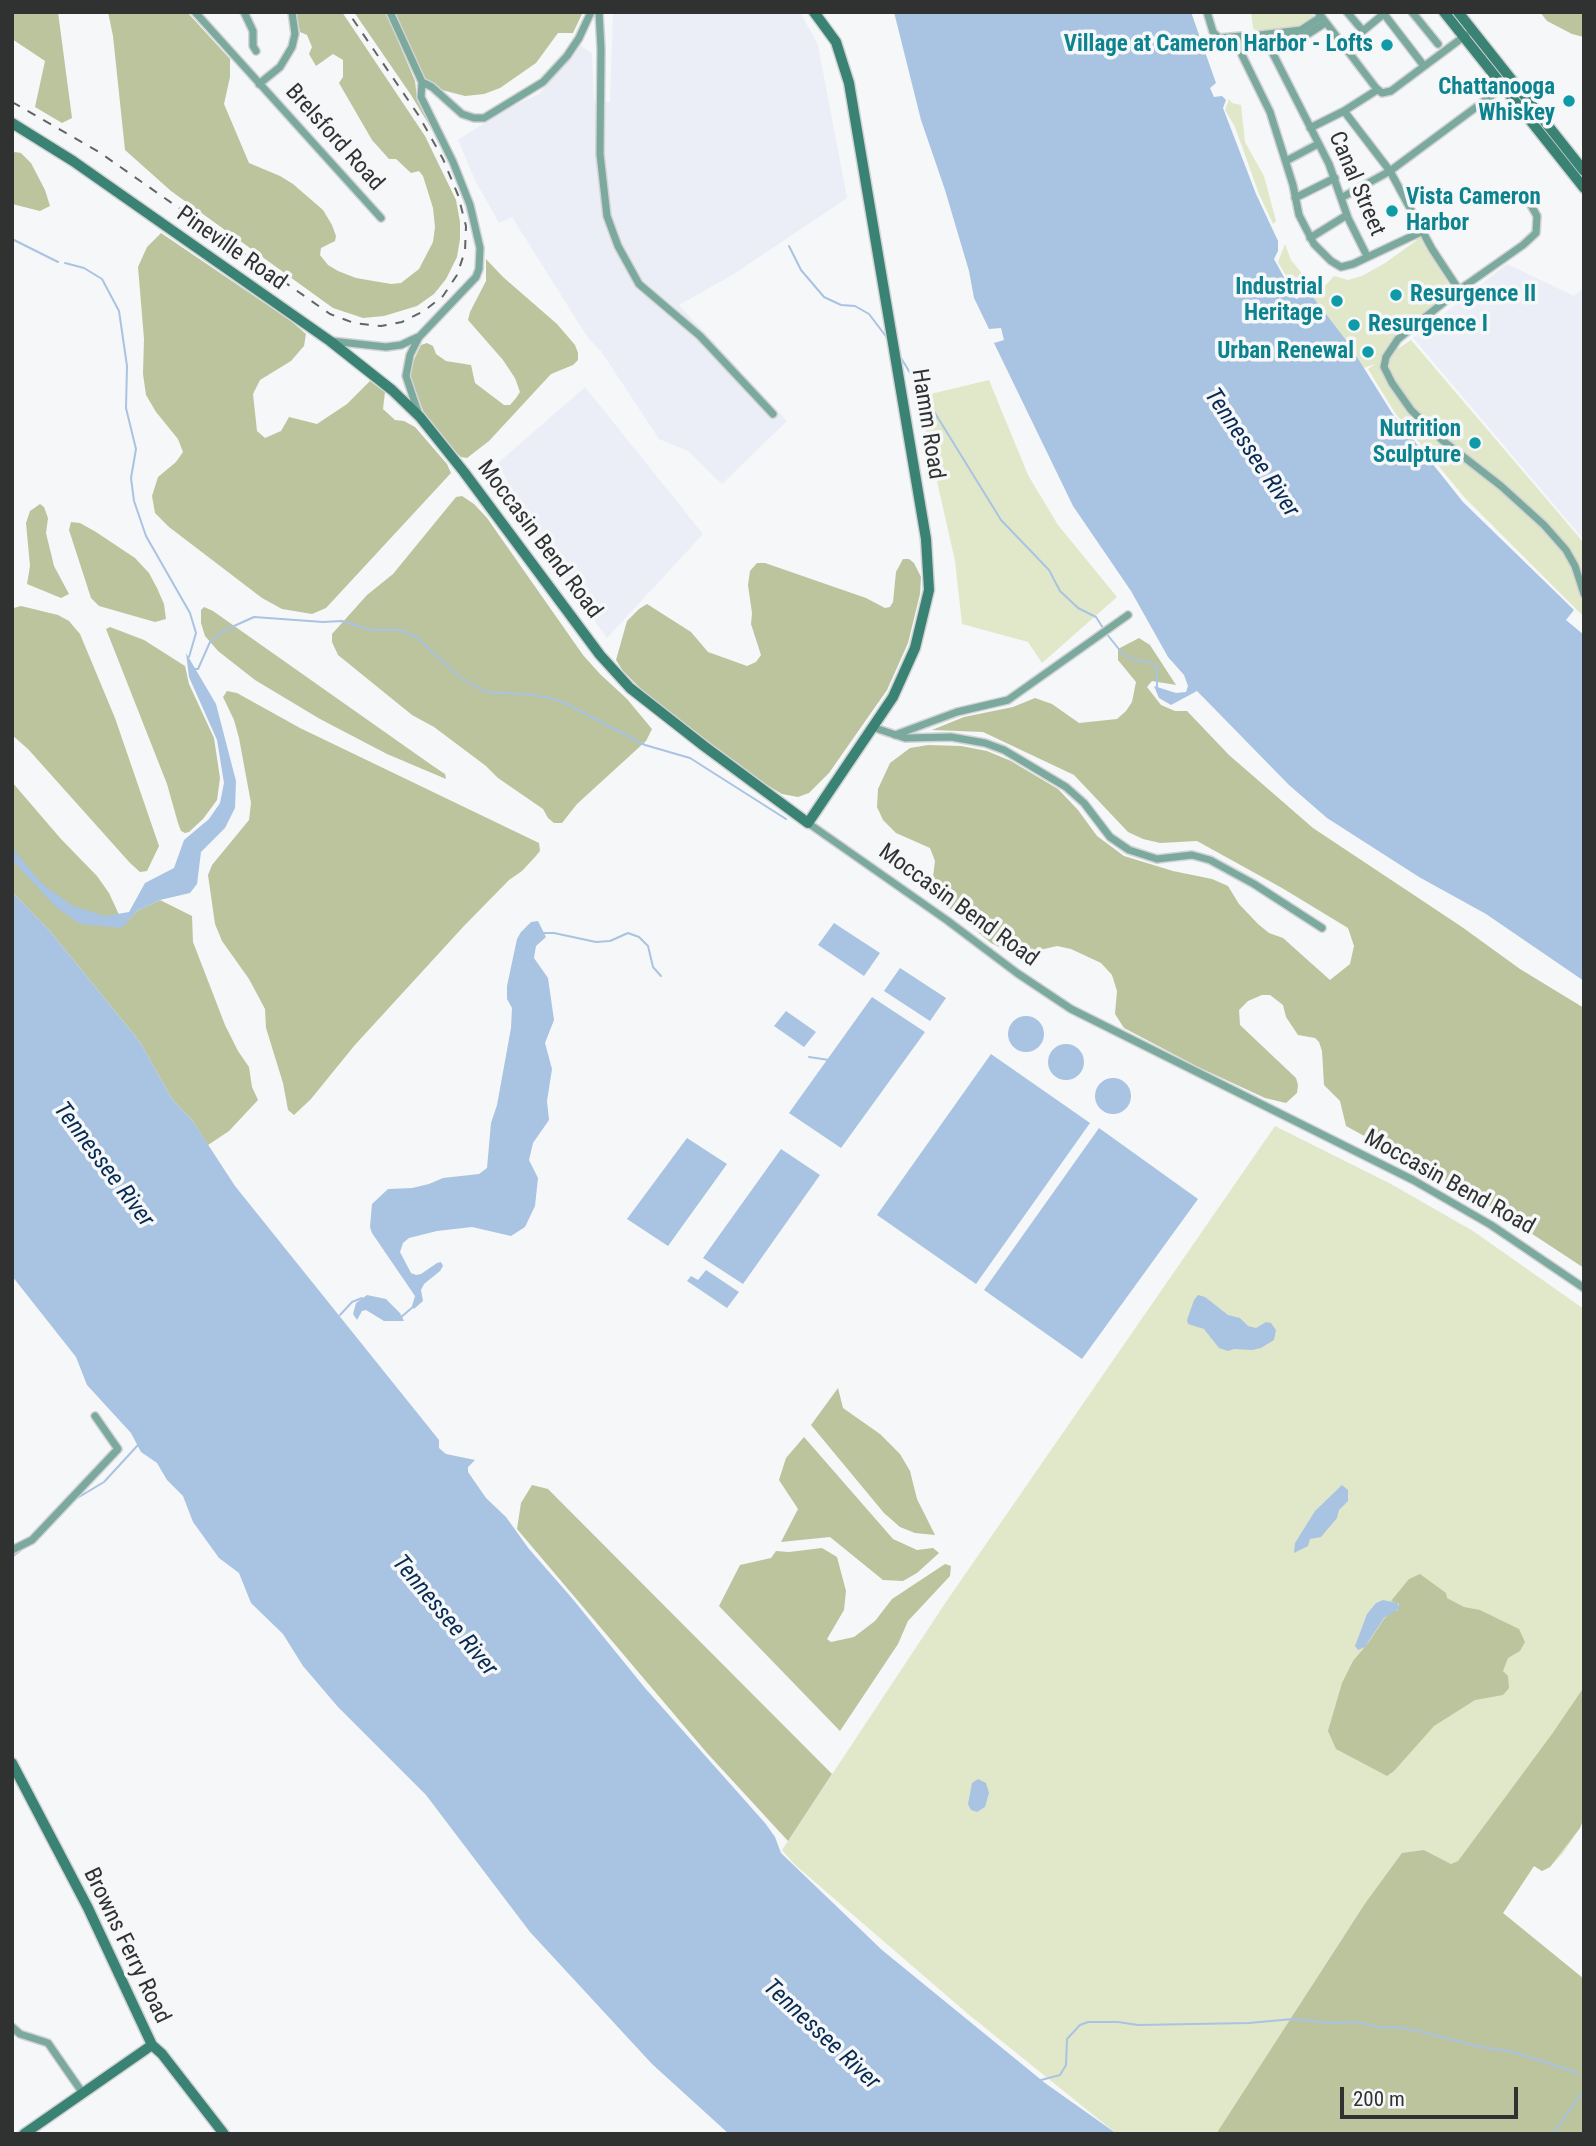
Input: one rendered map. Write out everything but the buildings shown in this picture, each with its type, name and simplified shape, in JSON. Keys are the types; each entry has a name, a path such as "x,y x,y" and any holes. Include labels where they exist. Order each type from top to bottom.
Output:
{"main road":[{"name":"Hamm Road","path":"808,823 893,697 915,648 929,590 926,539 849,83 836,42 814,12"},
{"path":"1444,12 1512,81 1577,168 1584,188"},
{"path":"1458,12 1467,34 1503,88 1577,168"},
{"name":"Pineville Road","path":"12,123 73,162 330,341 372,373 420,417"},
{"path":"1577,168 1584,153"},
{"name":"Moccasin Bend Road","path":"420,417 489,505 600,656 630,688 808,823"},
{"name":"Browns Ferry Road","path":"12,1763 16,1778 88,1908 152,2045 162,2054 224,2134"},
{"path":"24,2134 152,2045"}],"street":[{"name":"Brelsford Road","path":"195,12 381,218"},
{"path":"244,12 253,31 253,46 256,51"},
{"path":"259,84 280,67 292,47 295,34 292,12"},
{"path":"390,12 422,82 421,97 466,194 480,248 479,269 471,285 419,337 406,366 406,376 420,417"},
{"path":"422,82 432,87 462,114 484,118 543,82 573,47 591,12"},
{"path":"598,12 601,49 600,154 607,216 618,246 639,284 701,337 773,414"},
{"path":"1207,12 1213,32 1219,38 1266,40 1305,36 1321,17"},
{"path":"1347,12 1363,31 1385,13 1424,66"},
{"path":"1412,12 1438,44"},
{"path":"1242,38 1301,30 1321,17"},
{"path":"1321,17 1377,90"},
{"name":"Canal Street","path":"1310,128 1345,111 1377,90 1382,93 1391,91 1467,34"},
{"path":"1242,38 1242,55 1261,90 1286,161 1300,216 1310,238 1331,261 1341,267 1353,264 1423,231"},
{"name":"Canal Street","path":"1266,40 1335,178 1347,215 1367,256"},
{"path":"1341,198 1390,171 1512,81"},
{"name":"Canal Street","path":"1345,111 1390,171 1436,256 1459,290"},
{"path":"1286,161 1318,144"},
{"path":"1295,198 1335,178"},
{"path":"1528,200 1536,216 1536,233 1398,339 1386,356 1384,367 1411,410 1442,440 1501,486 1544,525 1566,550 1575,566 1584,594"},
{"path":"1310,238 1347,215"},
{"path":"330,341 386,347 401,345 419,337"},
{"path":"894,735 957,712 1008,700 1128,615"},
{"path":"873,727 905,738 951,737 1004,750 1066,787 1084,803 1110,837 1129,850 1157,859 1192,855 1210,860 1254,884 1322,928"},
{"name":"Moccasin Bend Road","path":"808,823 1070,1009 1413,1180 1491,1225 1584,1288"},
{"path":"12,1550 32,1540 118,1449 95,1416"},
{"path":"12,2027 20,2034 48,2043 82,2092"}],"shaded area":[{"path":"613,12 800,12 818,45 847,198 734,274 679,305 787,421 722,484 688,451 659,439 601,351 588,338 512,217 499,223 475,180 458,140 504,110 539,94 579,44 592,54 594,102 610,102"},
{"path":"1507,264 1574,296 1584,287 1584,540 1413,338"},
{"path":"585,387 703,534 607,638 538,541 498,463"}],"green space":[{"path":"12,12 58,12 72,118 62,123 35,107 45,61 12,39"},
{"path":"108,12 187,12 230,59 230,77 224,104 249,163 293,184 323,210 332,225 335,241 321,248 320,255 328,265 356,278 401,283 419,269 433,242 433,208 419,171 411,173 396,159 389,159 372,140 339,83 343,77 343,60 333,54 316,66 309,54 312,47 307,35 300,32 296,12 342,12 425,136 456,200 460,222 457,257 446,279 434,294 417,306 384,316 363,318 333,308 171,191 125,150"},
{"path":"354,12 386,12 415,81 417,98 439,141 411,95"},
{"path":"395,12 583,12 573,33 558,33 536,63 500,88 484,94 465,96 442,90 424,78"},
{"path":"1251,12 1313,12 1313,19 1303,26 1257,31 1253,28"},
{"path":"1540,12 1584,12 1584,37 1547,21"},
{"path":"1229,99 1232,103 1241,105 1245,142 1264,176 1276,221 1273,224 1235,127 1225,110"},
{"path":"21,153 31,163 50,206 40,211 12,204 12,154"},
{"path":"161,233 306,334 304,346 291,361 260,380 253,394 257,431 265,438 281,431 289,417 317,424 347,404 370,381 385,392 383,409 395,420 415,427 447,464 451,473 326,608 312,614 282,609 262,598 169,527 155,513 152,496 158,477 176,462 183,452 178,439 146,395 143,374 144,339 138,267 147,247"},
{"path":"1420,236 1452,290 1402,330 1386,351 1384,358 1411,340 1584,543 1584,617 1464,497 1395,413 1368,369 1375,364 1364,368 1310,293 1298,297 1278,262 1285,244 1291,260 1304,276 1322,289 1334,276 1348,280 1362,276 1385,263"},
{"path":"486,259 557,324 575,345 578,360 573,365 551,374 489,441 467,458 461,457 452,449 424,413 410,377 410,368 421,345 427,343 446,361 471,365 475,383 504,405 510,405 516,398 520,392 515,378 468,320 486,281"},
{"path":"989,380 1028,475 1058,525 1117,597 1042,663 1028,642 962,624 955,561 918,397"},
{"path":"462,496 487,518 583,655 627,699 652,729 646,741 577,804 562,823 554,823 543,809 498,778 434,727 412,715 338,655 332,642 332,634 367,595 393,574 456,497"},
{"path":"40,504 48,518 46,533 54,566 69,594 61,598 27,584 30,566 26,523 30,511"},
{"path":"71,522 80,523 96,532 135,558 149,573 157,588 164,604 166,619 155,622 99,606 91,598 69,530"},
{"path":"903,559 914,563 921,577 920,594 908,643 887,690 829,773 809,793 798,797 782,794 755,778 679,723 623,671 616,660 627,621 647,604 691,632 708,652 747,666 756,662 761,655 751,624 748,585 750,571 757,563 765,563 866,598 885,608 890,607 893,602 896,572"},
{"path":"21,606 58,615 69,621 80,634 115,718 159,846 147,871 140,872 130,863 28,749 12,735 12,613 14,608"},
{"path":"204,607 445,774 446,779 387,754 320,719 255,680 218,651 205,636 201,623 201,610"},
{"path":"110,627 144,640 185,666 189,684 214,738 220,778 217,800 189,832 181,831 167,784 106,629"},
{"path":"1139,638 1150,645 1176,685 1152,681 1147,687 1161,705 1175,711 1187,711 1229,755 1313,828 1520,969 1584,1008 1584,1268 1479,1199 1346,1126 1340,1101 1324,1085 1319,1042 1315,1038 1298,1035 1286,1017 1283,1005 1270,995 1262,995 1248,1001 1239,1010 1240,1025 1296,1078 1297,1093 1286,1103 1265,1098 1198,1067 1124,1028 1115,1014 1117,991 1112,975 1101,963 1071,949 1057,946 1027,953 1009,952 991,943 931,893 935,861 930,848 896,833 883,820 877,807 878,789 890,763 910,748 928,745 961,746 987,751 1011,761 1058,789 1097,836 1124,856 1173,871 1212,879 1228,886 1239,904 1258,924 1269,933 1283,938 1330,980 1350,964 1354,946 1348,928 1282,888 1197,841 1160,843 1128,832 1074,775 983,732 932,730 964,717 1013,707 1035,698 1052,704 1079,723 1117,719 1132,702 1136,682 1118,660 1118,649"},
{"path":"227,691 237,693 300,728 539,843 540,851 535,857 463,927 294,1115 288,1110 283,1083 266,1028 265,1009 249,979 222,941 215,924 208,875 212,865 249,820 251,803 239,738 223,697"},
{"path":"12,782 97,876 109,893 121,919 128,921 137,911 160,900 192,916 193,942 225,1025 249,1067 252,1087 258,1100 229,1131 208,1145 192,1120 172,1099 140,1042 49,930 12,892"},
{"path":"1275,1126 1391,1184 1473,1231 1584,1309 1584,1817 1563,1853 1550,1867 1542,1871 1534,1866 1503,1913 1584,1979 1584,2134 1447,1868 1460,1865 1535,1758 1458,1861 1451,1864 1424,1850 1364,1905 1216,2134 1117,2134 968,2014 794,1864 782,1850 948,1599"},
{"path":"838,1388 843,1408 880,1434 900,1454 910,1471 917,1499 935,1535 915,1533 900,1527 884,1513 811,1425"},
{"path":"804,1437 893,1539 917,1550 933,1548 939,1553 917,1573 903,1581 883,1580 830,1537 781,1542 798,1509 779,1480 786,1458"},
{"path":"532,1485 548,1489 832,1774 788,1841 707,1753 517,1529 521,1503"},
{"path":"822,1548 837,1557 846,1591 844,1610 827,1639 831,1642 854,1637 875,1621 892,1599 945,1564 951,1566 950,1576 908,1621 898,1644 840,1731 719,1606 740,1565 771,1558 776,1551"},
{"path":"1420,1574 1446,1593 1447,1598 1519,1629 1525,1642 1520,1651 1508,1658 1503,1671 1508,1676 1509,1688 1503,1695 1475,1700 1434,1726 1387,1776 1336,1749 1328,1731 1342,1683 1353,1661 1384,1619 1391,1612 1398,1610 1399,1604 1391,1601 1409,1579"},
{"path":"1584,1687 1584,1817 1580,1828 1550,1867 1542,1871 1534,1866 1503,1913 1584,1979 1584,2134 1216,2134 1364,1905 1402,1853 1424,1850 1451,1864 1458,1861"}],"water":[{"name":"Tennessee River","path":"894,12 1191,12 1216,83 1210,88 1214,97 1222,96 1226,100 1223,108 1256,194 1278,241 1278,251 1274,259 1296,299 1310,293 1349,344 1392,413 1463,502 1574,610 1566,620 1584,635 1584,981 1486,914 1419,877 1327,818 1289,785 1197,691 1171,705 1159,698 1154,686 1176,693 1186,692 1188,686 1184,675 1168,657 1131,591 1073,506 994,343 1004,340 1001,328 989,329 974,298 969,271 945,190 921,120"},
{"path":"186,653 216,704 236,781 235,808 225,828 201,852 197,884 190,893 160,900 137,911 122,928 80,924 56,907 12,860 12,847 41,883 73,906 105,916 129,912 145,883 174,868 184,840 209,819 220,803 224,783 217,740 189,677"},
{"name":"Tennessee River","path":"12,892 49,930 140,1042 172,1099 192,1120 235,1186 439,1440 439,1448 446,1454 475,1460 468,1467 468,1472 486,1498 506,1517 529,1549 645,1688 765,1823 775,1837 781,1853 882,1950 1045,2083 1117,2134 729,2134 652,2064 530,1932 426,1795 338,1707 303,1666 283,1634 251,1603 239,1573 219,1558 193,1522 183,1496 167,1480 157,1463 141,1452 131,1433 87,1385 76,1357 12,1276"},
{"path":"538,921 546,937 536,946 534,958 548,978 554,1020 545,1043 552,1069 547,1101 549,1120 533,1143 529,1160 538,1178 535,1206 525,1227 511,1236 472,1227 437,1231 409,1238 403,1243 400,1252 411,1273 421,1274 441,1262 443,1266 424,1284 421,1290 423,1301 414,1309 412,1306 415,1296 372,1233 372,1204 388,1189 412,1188 443,1178 479,1174 487,1168 491,1123 497,1105 511,1028 512,1008 507,999 507,986 517,939 531,922"},
{"path":"834,923 880,953 864,976 818,945"},
{"path":"900,968 946,998 930,1021 884,991"},
{"path":"872,997 925,1032 841,1148 789,1113"},
{"path":"786,1011 816,1032 804,1047 774,1026"},
{"path":"1026,1016 1039,1021 1044,1034 1039,1047 1026,1052 1013,1047 1008,1034 1013,1021"},
{"path":"1066,1044 1079,1049 1084,1062 1079,1075 1066,1080 1053,1075 1048,1062 1053,1049"},
{"path":"991,1054 1090,1123 976,1284 877,1215"},
{"path":"1113,1078 1126,1083 1131,1096 1126,1109 1113,1114 1100,1109 1095,1096 1100,1083"},
{"path":"1099,1128 1198,1199 1082,1359 984,1290"},
{"path":"687,1138 727,1164 668,1246 627,1219"},
{"path":"781,1149 820,1175 743,1284 703,1258"},
{"path":"706,1270 739,1292 727,1308 687,1281 691,1276 698,1280"},
{"path":"367,1295 386,1299 404,1321 384,1321 366,1310 362,1311 357,1320 353,1314 356,1303"},
{"path":"1198,1295 1205,1297 1228,1315 1240,1318 1248,1326 1256,1328 1266,1322 1271,1323 1276,1330 1274,1340 1252,1350 1228,1351 1219,1348 1204,1329 1188,1324 1187,1320"},
{"path":"1342,1485 1348,1490 1348,1501 1339,1510 1337,1518 1321,1537 1310,1539 1308,1546 1294,1553 1295,1543 1315,1511"},
{"path":"1383,1600 1397,1603 1400,1608 1384,1618 1365,1647 1358,1650 1355,1646 1367,1614 1376,1603"},
{"path":"978,1779 986,1783 989,1793 985,1807 977,1812 971,1810 968,1804 972,1783"}],"waterway":[{"path":"12,239 58,262"},
{"path":"789,246 801,270 824,297 841,305 855,306 869,314 888,339"},
{"path":"65,263 84,268 102,279 119,311 127,366 126,408 136,449 131,478 134,501 146,536 190,613 196,633 189,657"},
{"path":"901,358 1001,520 1049,570 1060,591 1078,608 1096,617 1103,628"},
{"path":"194,669 198,669 210,642 223,631 254,617 342,621 370,630 400,630 416,637 461,678 486,692 536,695 561,701 645,745 690,758 786,819"},
{"path":"1106,633 1122,653 1157,667 1157,687"},
{"path":"543,933 596,942 610,941 628,933 639,937 648,946 653,967 661,976"},
{"path":"809,1057 829,1060"},
{"path":"340,1315 352,1302 362,1298"},
{"path":"400,1318 414,1306"},
{"path":"74,1500 104,1482 138,1445"},
{"path":"41,1535 56,1519"},
{"path":"12,1557 25,1547"},
{"path":"1041,2080 1060,2075 1066,2065 1067,2039 1080,2025 1088,2022 1138,2025 1249,2023 1293,2019 1329,2023 1358,2022 1381,2028 1419,2031 1513,2052 1578,2073"},
{"path":"1553,2134 1584,2090"}],"railway":[{"path":"12,102 99,152 330,314 354,323 381,326 402,322 424,311 443,296 457,275 465,251 466,226 458,195 443,159 419,116 348,12"}],"place":[{"name":"Village at Cameron Harbor - Lofts","path":"1387,45"},
{"name":"Chattanooga Whiskey","path":"1569,101"},
{"name":"Vista Cameron Harbor","path":"1392,211"},
{"name":"Resurgence II","path":"1396,295"},
{"name":"Industrial Heritage","path":"1337,301"},
{"name":"Resurgence I","path":"1354,325"},
{"name":"Urban Renewal","path":"1368,352"},
{"name":"Nutrition Sculpture","path":"1475,443"}]}
